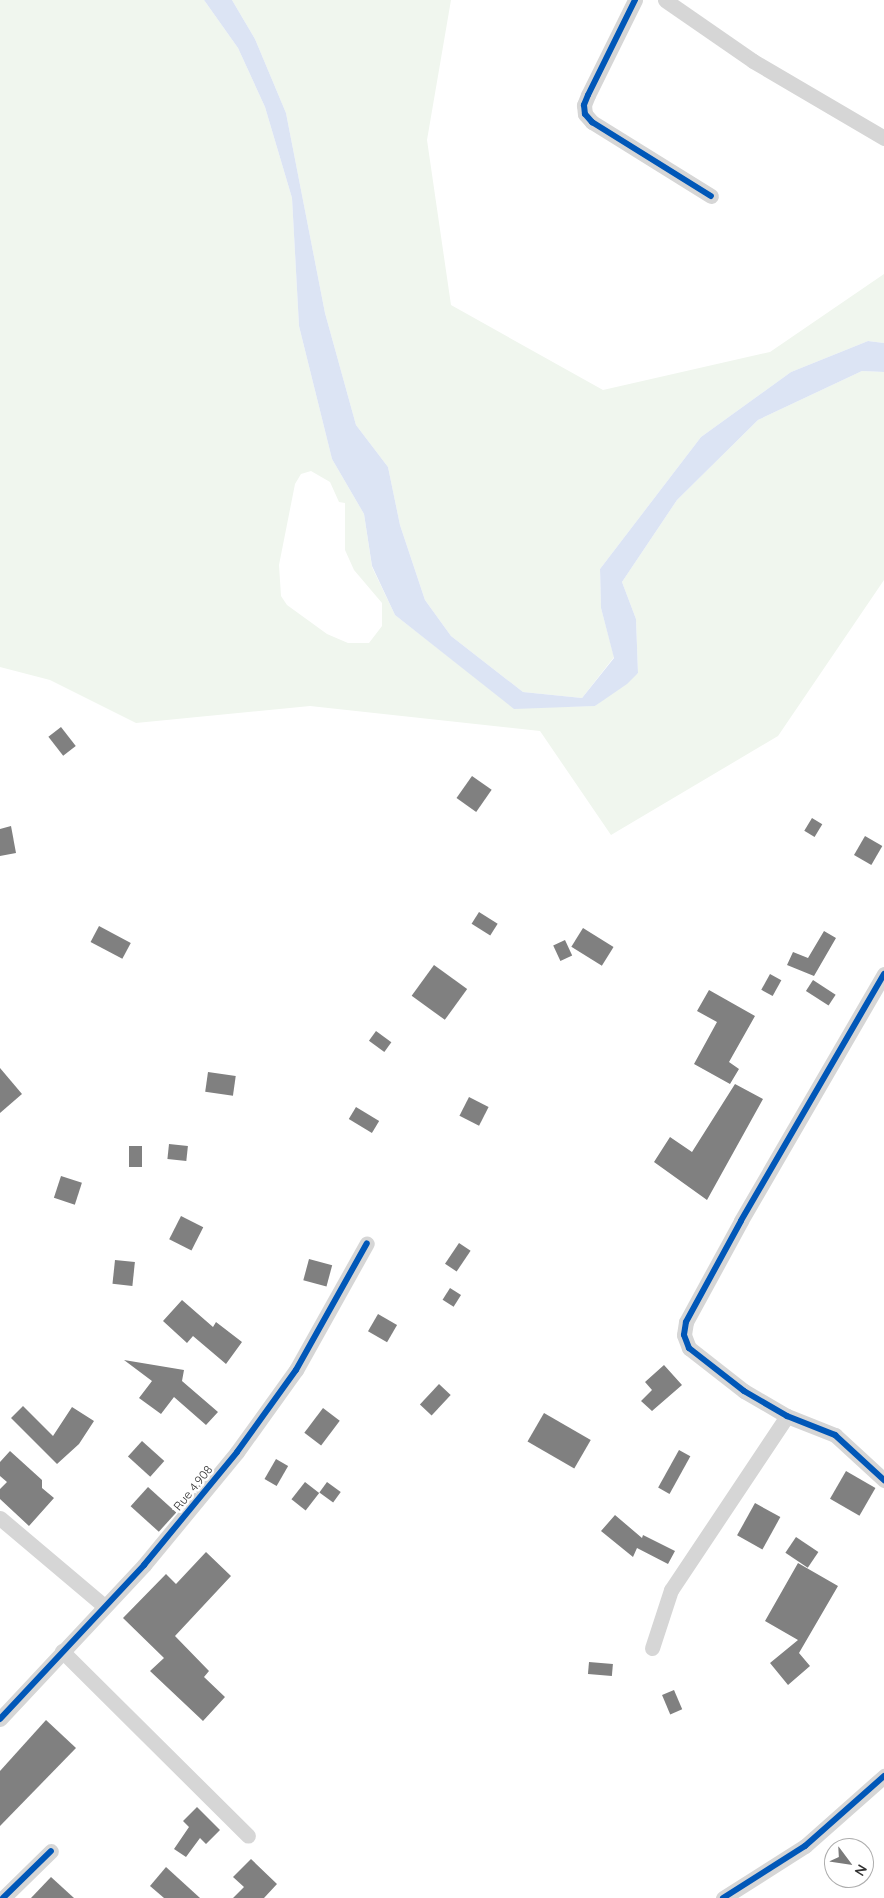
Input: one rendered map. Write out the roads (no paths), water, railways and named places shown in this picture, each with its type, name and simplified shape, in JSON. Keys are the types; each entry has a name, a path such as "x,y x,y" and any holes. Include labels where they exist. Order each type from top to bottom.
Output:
{"street":[{"path":"635,0 588,95 584,105 585,114 592,122 711,196"},
{"path":"665,0 753,61 884,138"},
{"path":"884,974 686,1322 684,1335 690,1348 744,1391 787,1416 835,1435 884,1480"},
{"name":"Rue 4.908","path":"0,1719 144,1565 243,1444 296,1370 367,1244"},
{"path":"652,1648 671,1590 787,1416"},
{"path":"0,1518 104,1606"},
{"path":"62,1651 248,1836"},
{"path":"723,1898 805,1846 884,1776"},
{"path":"3,1898 51,1851"}],"water":[{"path":"204,0 232,0 255,39 286,113 325,313 356,425 388,467 400,525 425,600 451,636 523,692 582,698 614,658 601,608 600,569 701,437 791,372 868,341 884,343 884,372 862,371 758,420 677,500 622,582 636,619 638,673 627,684 595,706 514,709 395,615 372,566 364,514 332,459 299,326 292,198 265,107 238,48"}]}
